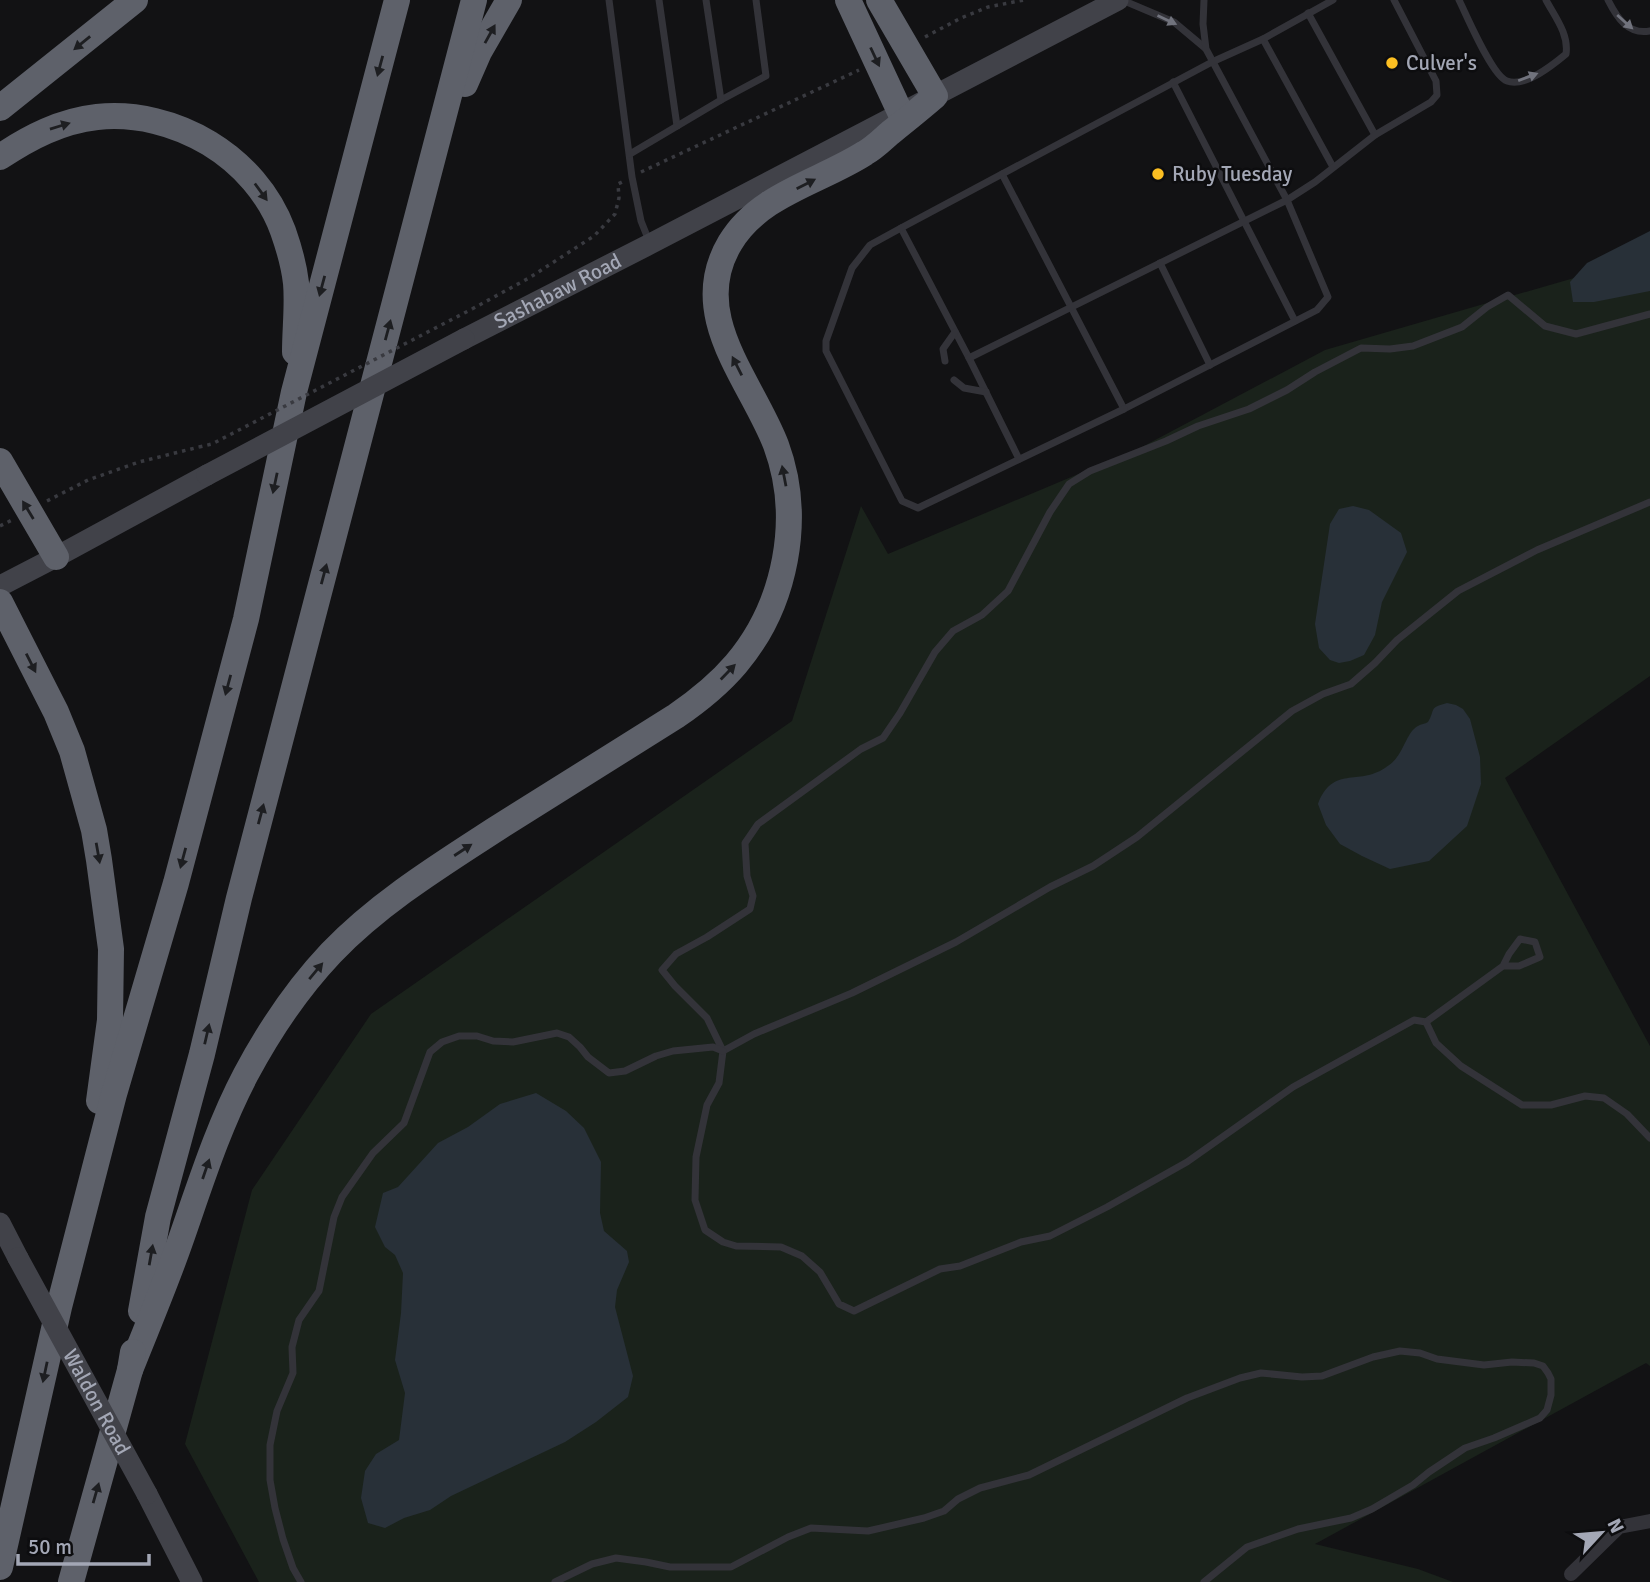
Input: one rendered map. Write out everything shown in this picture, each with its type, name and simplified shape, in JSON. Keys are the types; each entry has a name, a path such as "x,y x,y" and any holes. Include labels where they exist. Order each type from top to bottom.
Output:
{"highway":[{"path":"0,108 135,0"},
{"path":"0,1567 66,1282 114,1094 176,883 246,619 294,392 397,0"},
{"path":"71,1582 130,1370 158,1217 202,1054 239,898 474,0"},
{"path":"432,163 450,126 459,96 479,52 509,0"},
{"path":"848,0 901,114"},
{"path":"130,1370 179,1246 218,1134 246,1075 298,993 331,953 391,900 444,862 687,708 728,673 752,642 773,603 783,570 788,538 788,504 783,470 773,437 733,359 720,327 715,297 720,266 738,231 761,208 866,153 935,96 879,0"},
{"path":"0,157 43,131 98,117 126,117 154,121 185,130 211,143 237,163 271,206 292,260 296,284 294,392"},
{"path":"0,461 56,558"},
{"path":"0,602 72,751 94,830 111,949 110,1020 98,1108 71,1239 66,1282"}],"main road":[{"name":"Sashabaw Road","path":"0,586 464,340 1120,0"},
{"name":"Waldon Road","path":"0,1223 192,1582"}],"street":[{"path":"1571,1574 1619,1527 1650,1521"}],"lane":[{"path":"609,0 632,177 641,221 650,244"},
{"path":"659,0 677,126"},
{"path":"706,0 720,100"},
{"path":"630,154 766,76 756,0"},
{"path":"1120,0 1174,22 1206,49"},
{"path":"1204,0 1206,49 1212,62 1287,200 1328,298 1317,310 1210,365 918,508 902,501 826,351 826,341 852,268 870,245 1173,82 1212,62 1263,39 1333,0"},
{"path":"969,358 1287,200 1315,182 1375,135 1431,102 1437,95 1436,81 1394,0"},
{"path":"1459,0 1495,71 1506,81 1519,82 1535,76 1566,54 1568,45 1565,35 1546,0"},
{"path":"1608,0 1625,26 1636,31 1650,31"},
{"path":"1308,13 1375,135"},
{"path":"1263,39 1333,167"},
{"path":"1173,82 1295,321"},
{"path":"1002,174 1124,408"},
{"path":"901,228 1019,459"},
{"path":"1160,263 1210,365"},
{"path":"1503,967 1508,954 1520,939 1535,942 1540,957 1519,966 1503,967 1426,1022 1414,1020 1293,1087 1187,1162 1107,1207 1050,1236 1021,1242 960,1266 940,1269 854,1311 839,1304 820,1272 802,1256 781,1247 736,1246 723,1242 705,1230 695,1200 696,1157 707,1105 719,1083 723,1051 707,1018 662,970 676,954 750,909 753,896 747,876 745,843 758,824 861,749 883,738 935,652 953,631 982,615 1008,592 1050,512 1069,484 1090,471 1198,426 1248,409 1361,348 1390,349 1413,346 1462,327 1486,307 1508,296 1545,326 1576,334 1650,314"},
{"path":"945,361 943,349 956,332"},
{"path":"954,380 964,388 986,392"},
{"path":"723,1051 754,1034 852,993 956,942 1050,887 1093,866 1136,837 1292,711 1323,694 1351,684 1397,640 1458,591 1537,550 1650,502"},
{"path":"1426,1022 1436,1043 1461,1066 1522,1105 1552,1105 1585,1096 1604,1098 1627,1114 1650,1138"},
{"path":"300,1582 282,1539 270,1480 270,1446 277,1411 293,1373 292,1347 299,1320 319,1291 334,1217 342,1197 373,1153 404,1124 430,1052 442,1042 459,1036 513,1042 557,1033 569,1037 588,1057 609,1073 625,1071 673,1051 713,1047 723,1051"},
{"path":"555,1582 592,1564 616,1559 670,1567 731,1567 811,1528 868,1531 924,1518 944,1511 958,1499 980,1488 1029,1475 1187,1398 1261,1373 1322,1376 1373,1357 1400,1352 1484,1365 1534,1363 1543,1366 1548,1373 1551,1379 1551,1395 1547,1410 1540,1418 1465,1448 1413,1485 1372,1509 1351,1518 1298,1529 1247,1546 1204,1582"}],"path":[{"path":"919,40 988,7 1024,0"},
{"path":"0,526 88,480 139,462 212,444 472,309 529,278 594,236 615,214 619,198 618,184 858,71"}],"shaded area":[{"path":"1650,231 1650,291 1594,302 1573,302 1570,282 1587,263"},
{"path":"1650,256 1650,676 1505,778 1650,1046 1650,1366 1646,1363 1315,1544 1418,1569 1453,1582 259,1582 185,1444 252,1190 371,1014 792,721 861,506 888,554 1140,448 1325,350"},
{"path":"1353,506 1369,510 1401,533 1407,552 1382,602 1375,635 1364,655 1339,663 1330,660 1319,648 1315,624 1330,524 1339,509"},
{"path":"1447,703 1463,709 1470,719 1480,757 1481,784 1467,826 1429,861 1390,869 1340,844 1326,825 1318,804 1324,792 1339,780 1365,776 1385,768 1400,754 1415,728 1428,722 1435,708"},
{"path":"536,1093 566,1111 584,1128 601,1162 600,1213 604,1231 627,1251 629,1262 617,1290 615,1307 633,1376 628,1397 565,1442 451,1496 430,1510 404,1518 385,1528 368,1523 361,1498 365,1471 376,1454 399,1440 405,1393 395,1360 403,1273 395,1255 385,1247 375,1227 383,1193 398,1187 438,1143 468,1127 500,1104"}],"place":[{"name":"Culver's","path":"1392,63"},
{"name":"Ruby Tuesday","path":"1158,174"}]}
